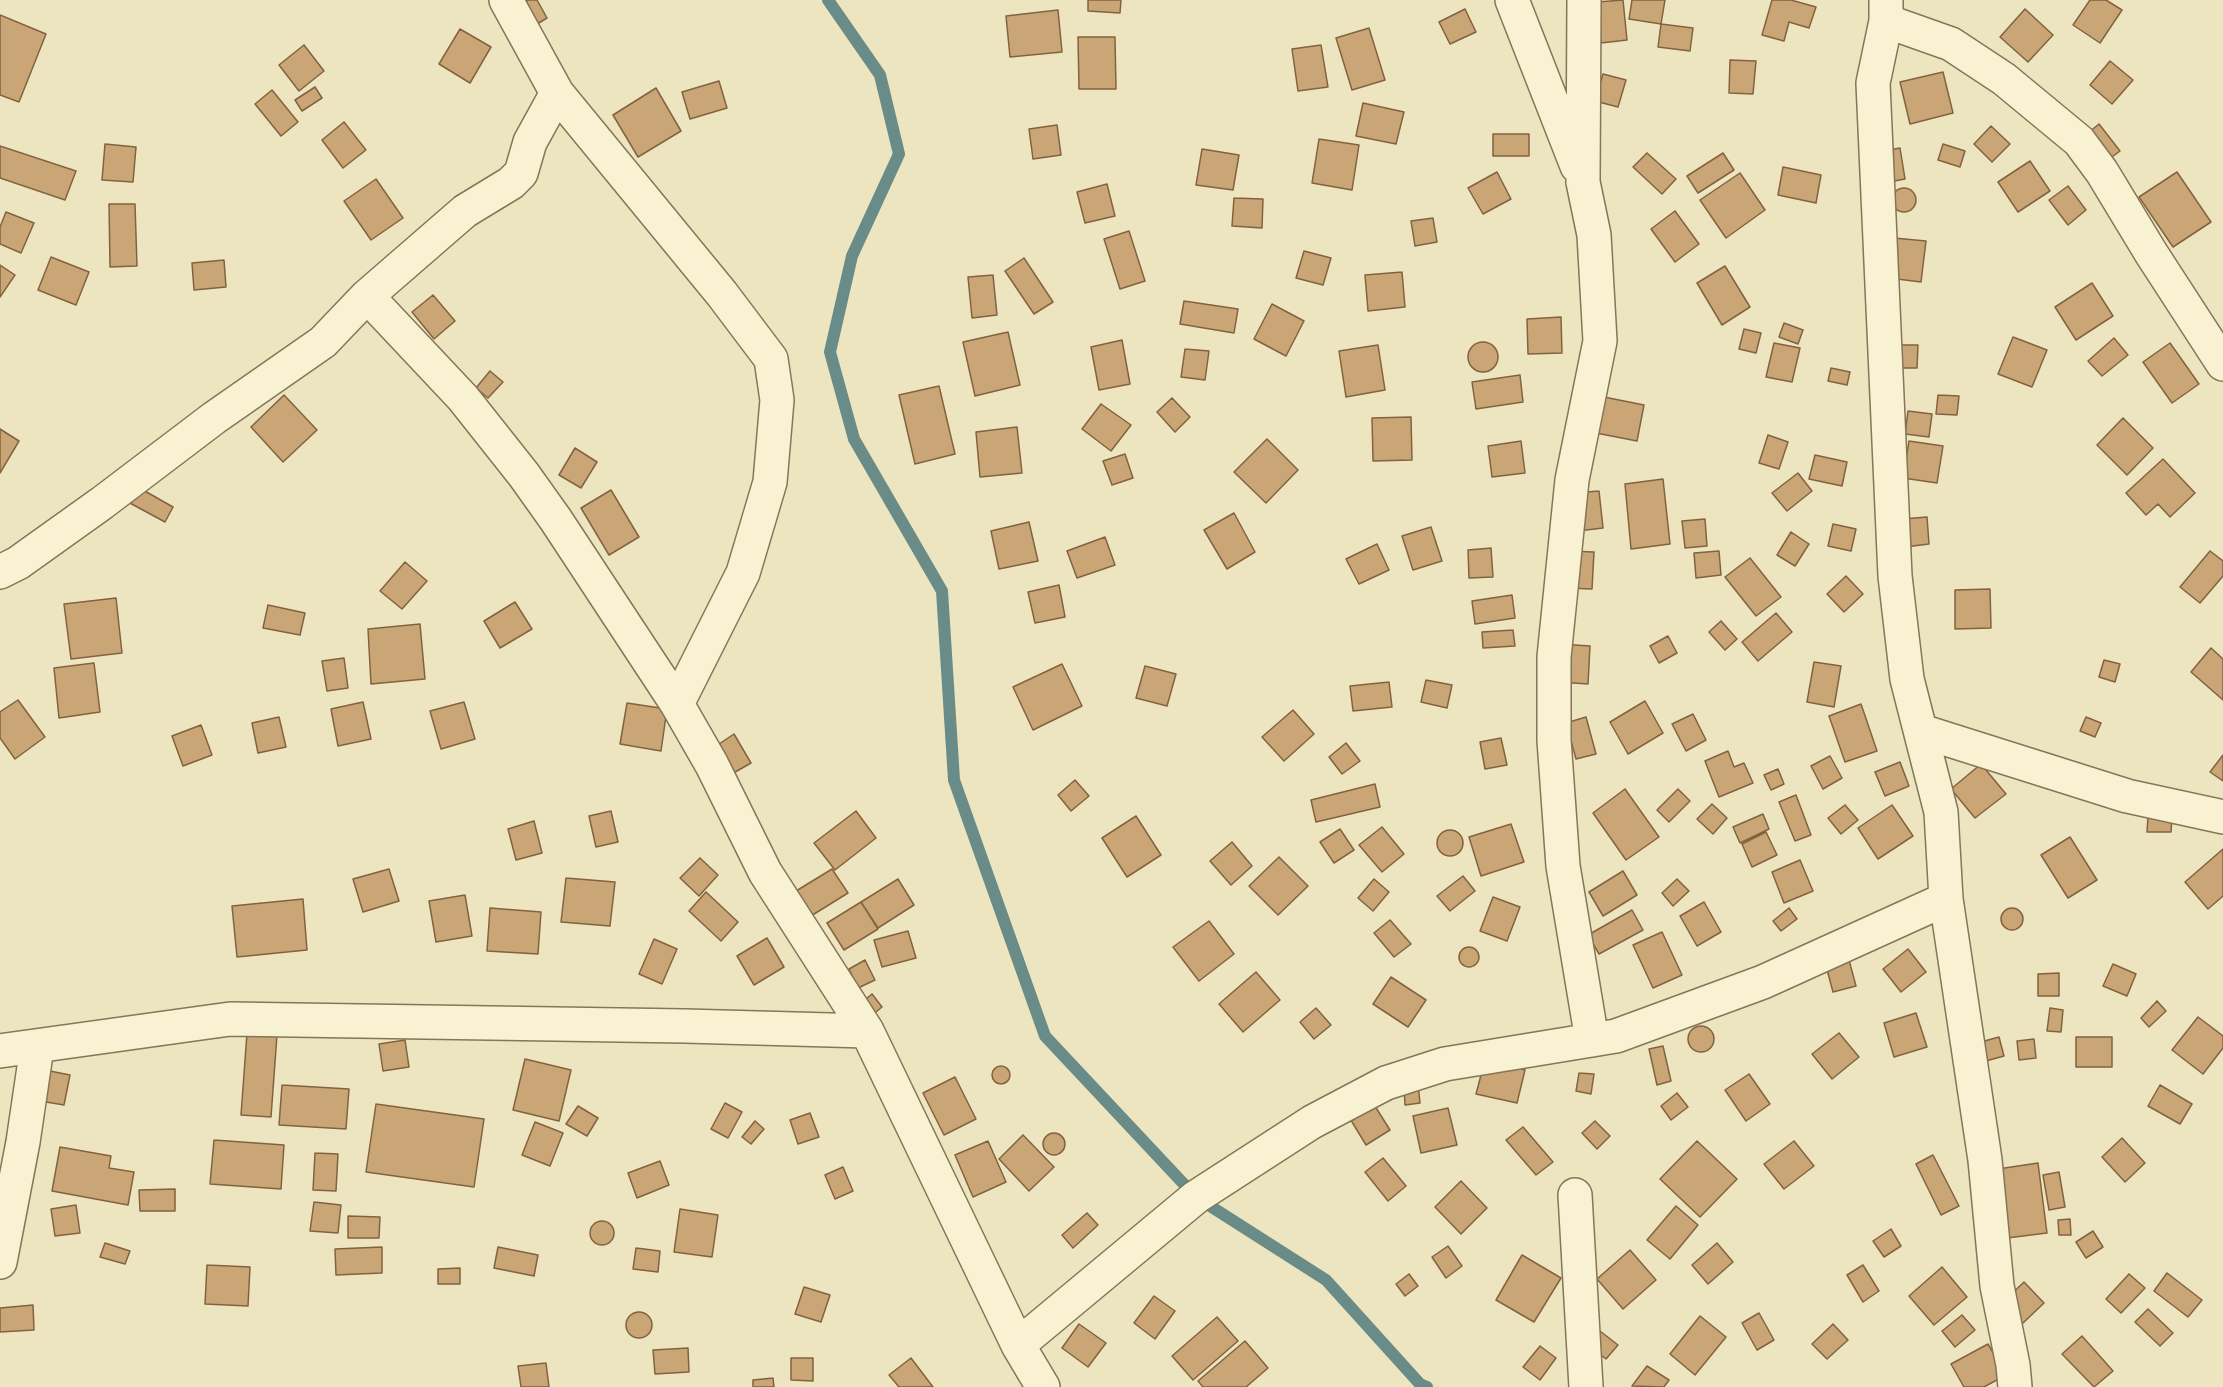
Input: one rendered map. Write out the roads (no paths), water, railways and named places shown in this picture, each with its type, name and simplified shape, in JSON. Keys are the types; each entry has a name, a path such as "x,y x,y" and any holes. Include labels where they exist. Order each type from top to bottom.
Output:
{"street":[{"path":"506,0 557,93 722,294 771,358 777,400 770,482 742,573 677,704"},
{"path":"1512,0 1583,182 1594,235 1600,340 1572,480 1554,657 1554,740 1563,866 1592,1040"},
{"path":"1583,182 1584,0"},
{"path":"2015,1387 2013,1365 1997,1286 1985,1160 1946,899 1941,812 1907,679 1895,576 1873,83 1886,10 1951,45 2004,79 2079,141 2102,172 2223,364"},
{"path":"0,572 18,563 214,418 323,342 367,296 465,211 511,183 521,173 530,142 557,93"},
{"path":"367,296 463,398 524,474 677,704 712,765 765,872 867,1031 1018,1345 1043,1387"},
{"path":"1920,731 2127,796 2223,817"},
{"path":"1018,1345 1196,1197 1312,1122 1386,1083 1445,1064 1616,1036 1763,982 1946,899"},
{"path":"0,1051 230,1019 604,1024 867,1031"},
{"path":"0,1262 23,1142 37,1047"},
{"path":"1575,1195 1586,1387"}],"waterway":[{"path":"828,0 880,75 899,154 852,256 830,352 854,439 942,591 954,780 1045,1036 1196,1197 1326,1280 1420,1384 1427,1387"}]}
